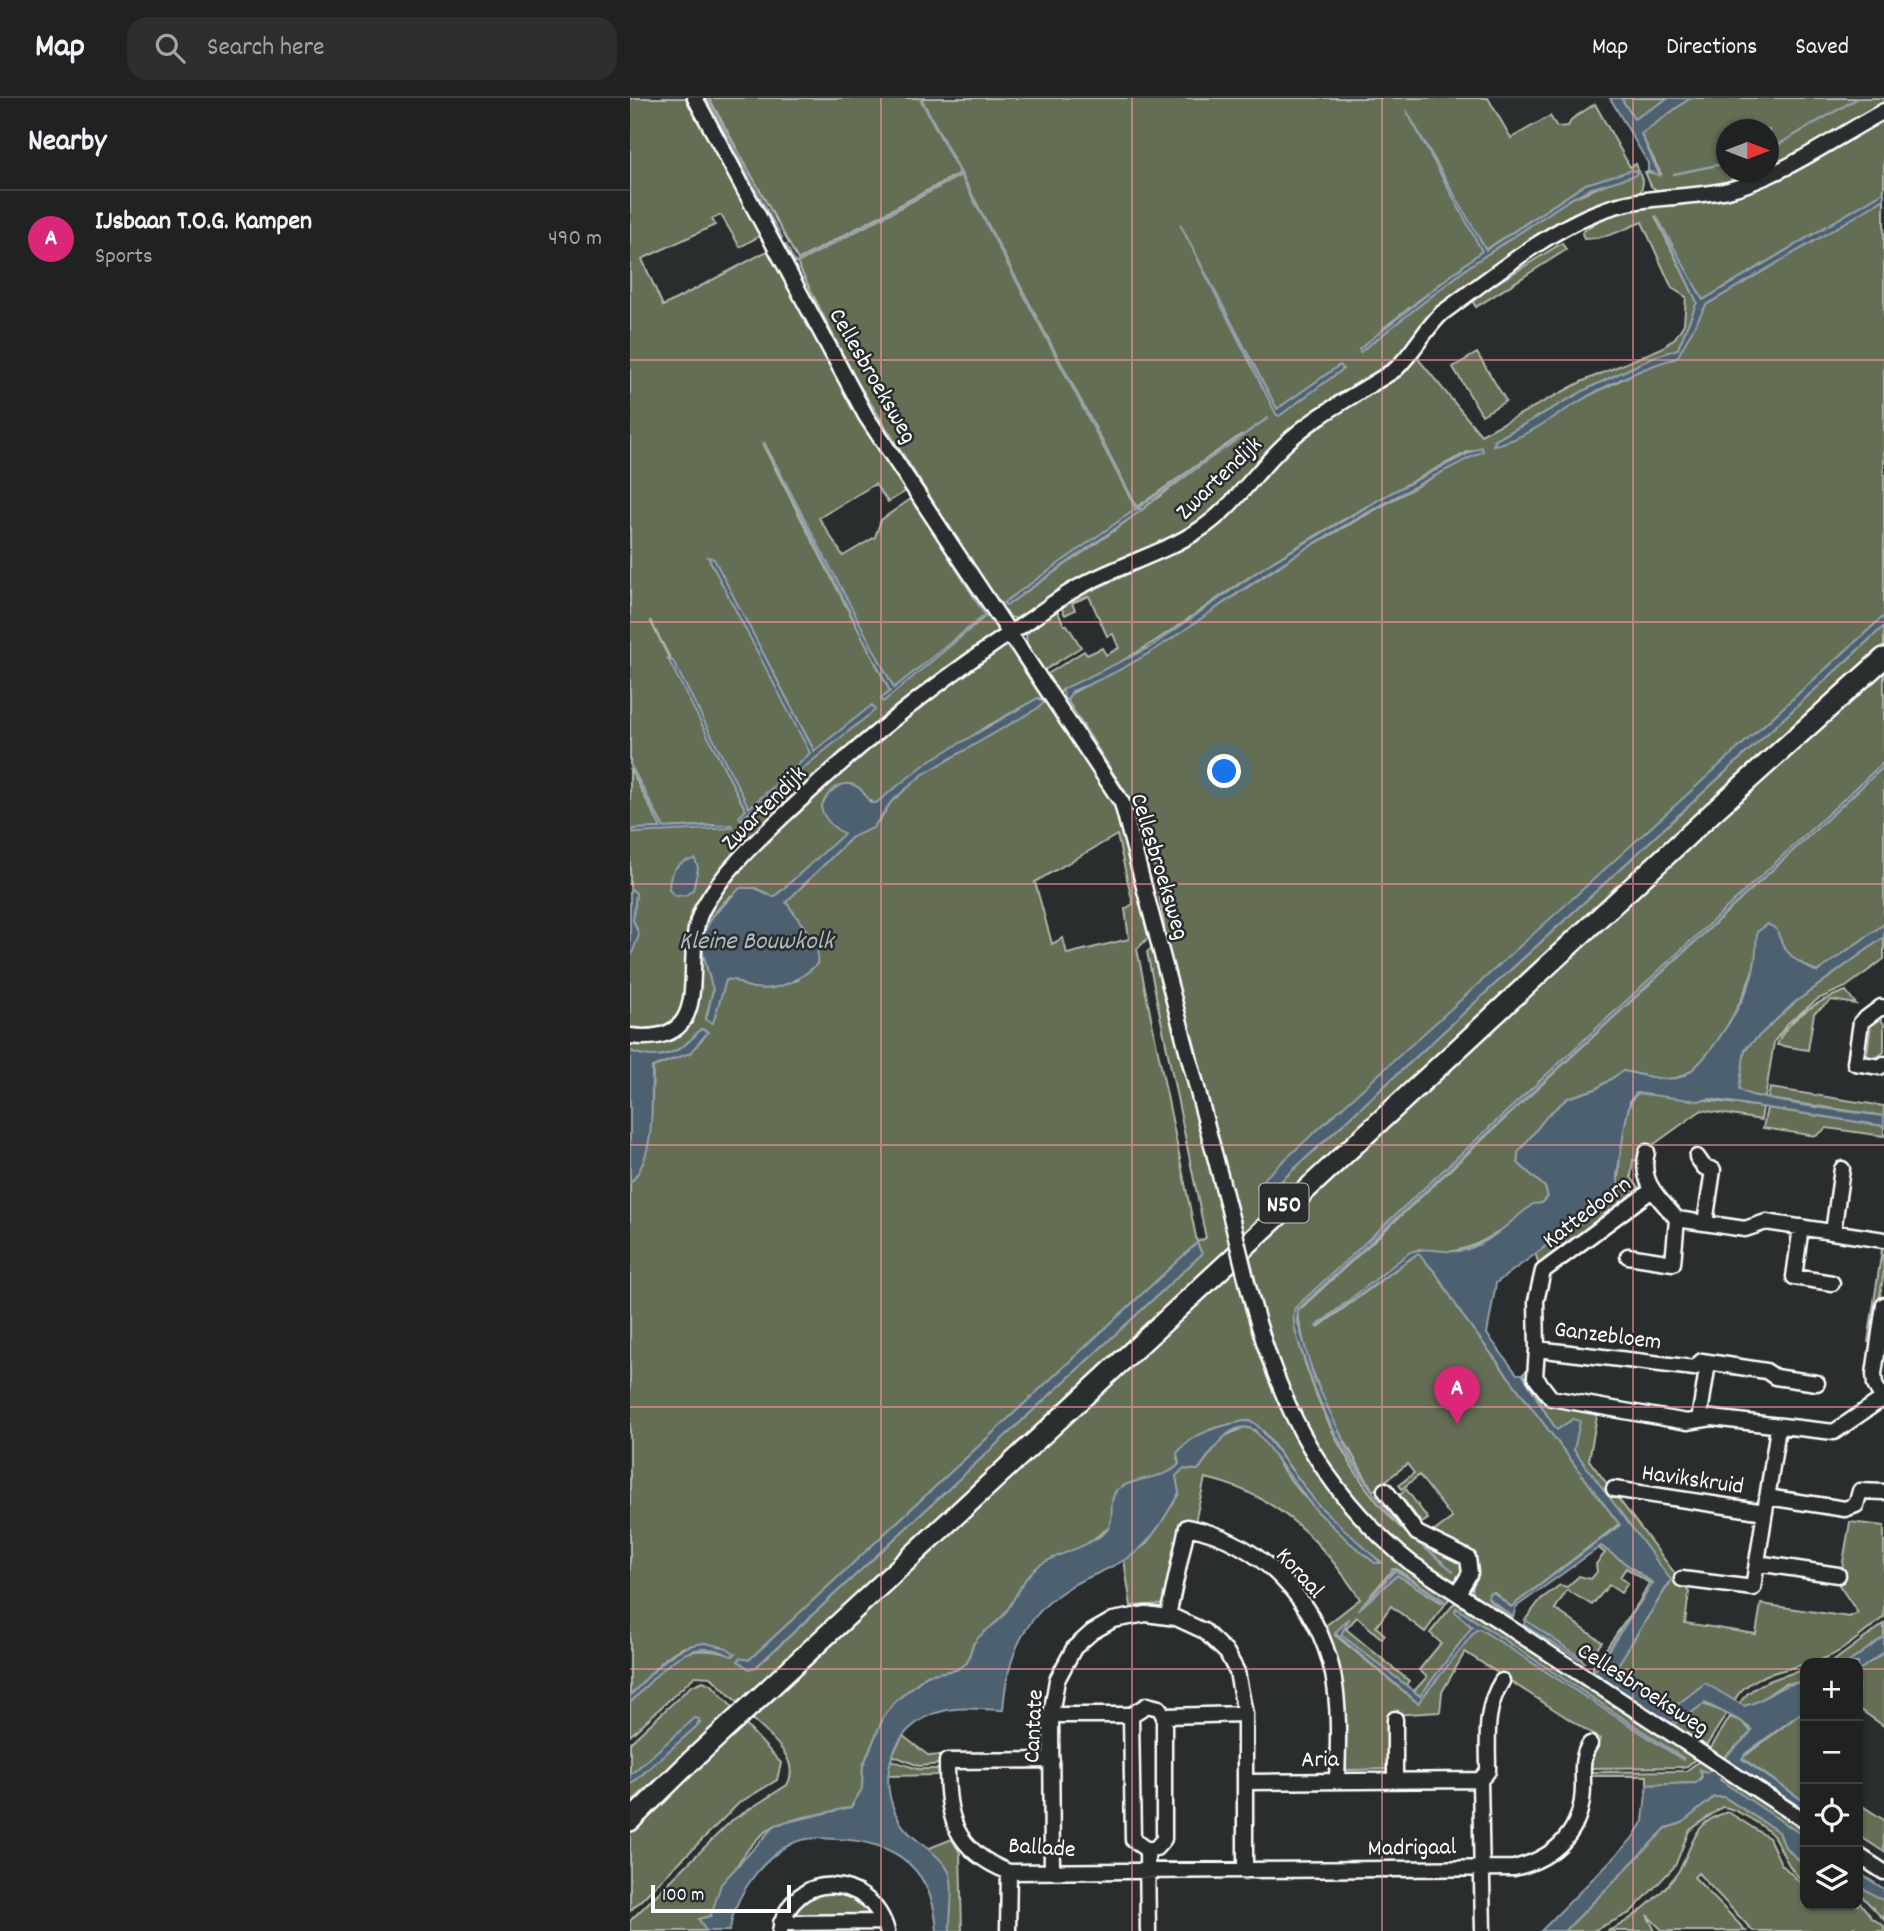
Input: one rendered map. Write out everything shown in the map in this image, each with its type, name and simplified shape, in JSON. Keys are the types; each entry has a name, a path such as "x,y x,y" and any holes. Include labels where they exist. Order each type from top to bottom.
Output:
{"highway":[{"name":"N50","path":"630,1809 1639,874 1884,651"},
{"name":"N50","path":"630,1821 699,1753 1362,1137 1884,658"}],"street":[{"name":"Cellesbroeksweg","path":"695,98 866,416 1108,779 1128,817 1269,1362 1306,1442 1360,1516 1398,1552 1800,1818"},
{"name":"Zwartendijk","path":"630,1036 662,1036 686,1017 694,989 692,946 696,923 713,893 757,843 815,786 959,669 1080,586 1175,546 1203,528 1248,485 1283,446 1312,423 1396,369 1407,359 1427,327 1442,313 1575,222 1603,209 1631,202 1693,197 1762,178 1884,111"},
{"path":"1884,1008 1881,1007 1861,1022 1855,1063 1880,1067 1884,1064"},
{"name":"Kattedoorn","path":"1647,1152 1643,1171 1652,1190 1677,1219"},
{"path":"1697,1157 1704,1167 1713,1170 1704,1223"},
{"path":"1833,1232 1842,1169"},
{"name":"Kattedoorn","path":"1537,1349 1536,1301 1544,1271 1652,1190"},
{"path":"1628,1256 1673,1263 1677,1219 1745,1229 1760,1222 1884,1240"},
{"path":"1801,1227 1794,1277 1832,1283"},
{"path":"1883,1400 1875,1385 1880,1365 1884,1305"},
{"name":"Ganzebloem","path":"1817,1383 1774,1377 1766,1371 1702,1362 1694,1367 1537,1349 1535,1377 1551,1398 1685,1422 1712,1418 1778,1428 1834,1432 1883,1400"},
{"path":"1699,1420 1708,1363"},
{"name":"Havikskruid","path":"1682,1579 1753,1588 1778,1428"},
{"name":"Havikskruid","path":"1614,1489 1845,1509 1856,1505 1860,1491 1884,1492"},
{"path":"1384,1490 1422,1537 1468,1558 1470,1573 1458,1593"},
{"name":"Koraal","path":"1168,1616 1187,1527 1237,1545 1280,1577 1313,1619 1330,1661 1336,1707 1337,1781"},
{"path":"1757,1563 1838,1575"},
{"name":"Cantate","path":"1052,1872 1051,1715 1061,1669 1083,1640 1102,1625 1125,1616 1146,1614 1168,1616 1204,1631 1227,1653 1241,1683 1245,1714 1245,1871"},
{"path":"1483,1931 1480,1780 1489,1771 1489,1711 1492,1696 1502,1681"},
{"path":"1051,1715 1131,1715 1147,1705 1159,1708 1164,1716 1164,1839 1156,1848 1147,1850 1133,1840 1131,1715"},
{"path":"1164,1716 1245,1714"},
{"path":"1395,1719 1395,1780"},
{"name":"Madrigaal","path":"1148,1872 1514,1868 1532,1864 1551,1854 1567,1839 1577,1822 1583,1798 1584,1752 1590,1744"},
{"name":"Ballade","path":"1052,1760 947,1762 948,1806 955,1829 965,1845 988,1863 1009,1872 1148,1872"},
{"name":"Aria","path":"1246,1782 1480,1780"},
{"path":"1147,1850 1148,1931"},
{"path":"1863,1858 1884,1872"},
{"path":"1008,1931 1009,1872"},
{"path":"830,1885 851,1888 868,1899 886,1926 780,1927 786,1909 797,1898 812,1888 830,1885"}],"green space":[{"path":"630,98 687,98 761,235 740,247 721,215 712,219 715,225 642,259 663,306 769,250 834,374 908,490 888,502 875,484 819,518 843,556 875,537 881,520 912,498 985,615 894,688 762,443 890,691 882,698 883,701 988,614 993,612 1000,629 997,636 886,727 703,902 687,1004 669,1029 630,1033 630,959 637,929 633,920 636,893 630,888 630,768 661,828 634,829 634,833 715,825 664,828 630,764","holes":["709,558 714,560 817,756 798,772 794,769 811,753","650,620 749,808 785,777 788,781 742,819 740,817 746,811"]},
{"path":"709,98 920,98 960,173 798,260"},
{"path":"921,98 1488,98 1511,138 1550,116 1557,127 1568,126 1572,119 1595,104 1630,167 1636,164 1643,183 1640,195 1614,203 1435,314 1406,356 1330,408 1199,528 1016,619 1005,615 854,377 797,263 961,175 1136,509 1004,603 1007,605 1108,535 1242,434 1137,507","holes":["1424,141 1485,250 1586,184 1637,171 1570,199 1471,265 1360,352 1385,327 1482,251","1217,296 1277,409 1340,365 1343,369 1278,415"]},
{"path":"1621,98 1669,98 1634,119"},
{"path":"1690,98 1884,98 1884,105 1779,165 1779,119 1716,119 1716,182 1745,182 1663,195 1651,186 1645,172 1661,174 1641,134"},
{"path":"1884,114 1884,192 1703,300 1655,216 1697,302 1678,349 1654,357 1589,388 1496,440 1512,440 1592,394 1659,361 1674,359 1706,305 1884,199 1884,616 1258,1185 1263,1194 1267,1194 1884,626 1884,647 1733,779 1241,1237 1167,942 1150,844 1140,815 1067,700 1068,695 1150,652 1302,551 1483,449 1468,452 1339,522 1263,568 1142,649 1063,689 1059,695 1046,675 1084,651 1087,655 1102,648 1106,655 1119,648 1113,634 1107,636 1089,596 1072,603 1075,610 1065,615 1060,605 1163,558 1197,539 1285,450 1415,355 1481,435 1581,382 1662,348 1675,338 1684,324 1686,297 1672,288 1642,222 1600,237 1584,239 1582,233 1618,212 1691,203 1745,182 1779,182 1779,166"},
{"path":"1562,243 1566,250 1476,307 1471,299"},
{"path":"1477,353 1506,401 1482,415 1453,367"},
{"path":"1056,608 1064,625 1067,625 1081,647 1043,671 1027,646 1026,634"},
{"path":"1008,640 1108,790 1129,836 1153,933 1137,949 1197,1242 1206,1238 1147,952 1155,945 1231,1246 739,1704 711,1677 695,1676 630,1736 630,1703 674,1658 698,1650 734,1656 716,1648 687,1646 664,1660 630,1696 630,1183 644,1159 648,1144 653,1067 690,1053 708,1032 701,1029 678,1050 661,1056 651,1057 630,1051 630,1040 680,1029 696,946 715,895 783,821 940,687","holes":["1038,698 1044,700 922,775 891,802 879,821 852,837 786,902 815,942 798,980 766,988 726,980 713,1022 706,1018 713,990 703,953 712,916 730,896 755,888 774,897 845,834 834,788 856,786 872,803 876,803 984,728","1117,835 1133,904 1125,909 1129,939 1067,954 1063,938 1052,944 1035,882","1197,1243 1202,1254 756,1667 738,1659 749,1660"]},
{"path":"1884,661 1884,762 1295,1308 1299,1345 1315,1392 1338,1443 1369,1491 1406,1533 1427,1550 1419,1542 1453,1553 1467,1567 1459,1580 1451,1580 1420,1562 1368,1519 1322,1458 1273,1358 1245,1253"},
{"path":"1884,766 1884,924 1817,972 1783,949 1773,927 1757,943 1751,976 1732,1017 1720,1037 1694,1068 1682,1076 1668,1079 1623,1071 1596,1089 1568,1098 1548,1115 1518,1153 1518,1163 1545,1187 1548,1197 1542,1203 1499,1232 1469,1247 1436,1252 1419,1249 1317,1328 1418,1253 1436,1273 1463,1316 1619,1524 1511,1607 1494,1592 1489,1593 1490,1601 1513,1617 1509,1621 1472,1595 1474,1570 1429,1535 1452,1518 1419,1475 1402,1489 1399,1485 1414,1473 1407,1464 1373,1491 1327,1410 1307,1356 1297,1312"},
{"path":"1884,937 1884,959 1846,987 1818,999 1788,1023 1774,1042 1765,1098 1742,1093 1738,1086 1743,1054 1751,1043 1794,1003"},
{"path":"1846,991 1856,1004 1832,1000 1814,1013 1808,1050 1777,1045 1788,1027 1806,1011"},
{"path":"1878,1016 1884,1024 1884,1052 1873,1060 1861,1061 1860,1054 1867,1055 1871,1024 1868,1024"},
{"path":"1770,1088 1884,1106 1884,1116 1768,1099"},
{"path":"1640,1092 1763,1107 1761,1120 1702,1110 1639,1155 1638,1161 1633,1160 1631,1177 1642,1192 1540,1267 1535,1253 1584,1221 1607,1200 1614,1189 1629,1106"},
{"path":"1767,1108 1884,1126 1884,1136 1827,1128 1816,1136 1763,1128"},
{"path":"1882,1249 1884,1272 1872,1342 1868,1342"},
{"path":"1236,1259 1314,1463 1451,1596 1425,1632 1391,1606 1376,1627 1385,1635 1382,1639 1357,1617 1346,1629 1409,1681 1406,1685 1414,1691 1427,1677 1419,1670 1441,1643 1430,1633 1456,1601 1698,1757 1687,1766 1681,1767 1591,1768 1591,1755 1600,1739 1465,1652 1442,1692 1440,1712 1392,1715 1392,1769 1347,1770 1343,1766 1324,1627 1360,1599 1330,1558 1295,1522 1254,1495 1205,1478 1195,1522 1183,1519 1164,1604 1131,1606 1124,1560 1146,1544 1175,1500 1179,1493 1175,1476 1183,1469 1198,1470 1223,1437 1244,1427 1262,1437 1293,1483 1326,1520 1375,1563 1381,1562 1317,1504 1264,1432 1249,1421 1211,1429 1177,1457 1179,1464 1174,1469 1131,1483 1115,1492 1111,1526 1084,1546 1040,1565 1002,1617 973,1644 967,1663 956,1670 927,1675 896,1701 884,1716 863,1766 862,1789 851,1807 777,1825 756,1840 738,1864 711,1916 699,1919 706,1931 630,1931 630,1921 731,1821 787,1785 790,1766 787,1757 750,1717","holes":["1393,1569 1396,1569 1444,1601 1442,1603 1397,1575 1358,1610 1389,1574 1396,1572","1456,1608 1683,1758 1684,1759 1480,1629 1476,1629 1418,1703 1335,1635 1349,1620 1340,1632 1341,1635 1420,1696 1472,1627 1455,1612"]},
{"path":"1531,1367 1551,1398 1598,1411 1589,1460 1689,1592 1685,1623 1756,1634 1761,1604 1849,1617 1858,1613 1839,1585 1850,1522 1884,1526 1884,1617 1836,1653 1825,1658 1800,1658 1800,1665 1753,1681 1734,1701 1689,1696 1678,1704 1673,1704 1617,1669 1618,1661 1671,1581 1574,1450 1573,1419 1557,1430 1523,1374"},
{"path":"1406,1489 1428,1519 1422,1523 1400,1495"},
{"path":"1601,1546 1653,1583 1598,1670 1678,1722 1703,1704 1727,1713 1703,1751 1592,1676 1593,1667 1639,1602 1649,1583 1626,1568 1620,1577 1628,1583 1621,1593 1609,1585 1592,1605 1567,1590 1555,1609 1602,1642 1596,1650 1589,1646 1581,1658 1525,1620 1541,1599 1560,1585 1567,1587 1579,1576 1591,1579 1597,1572 1596,1564 1605,1553 1597,1547"},
{"path":"1884,1624 1884,1637 1855,1658 1838,1658"},
{"path":"1884,1652 1884,1726 1863,1711 1863,1667"},
{"path":"1800,1671 1800,1682 1784,1684 1756,1703 1744,1706 1739,1704 1752,1690"},
{"path":"703,1681 712,1685 734,1709 630,1803 630,1785 700,1723 695,1719 630,1775 630,1743 691,1686"},
{"path":"1800,1714 1800,1799 1742,1758"},
{"path":"1730,1717 1741,1721 1752,1732 1720,1761 1709,1751"},
{"path":"744,1723 781,1763 777,1780 739,1803 630,1911 630,1832"},
{"path":"903,1736 929,1756 941,1755 941,1764 919,1766 892,1755"},
{"path":"1702,1759 1717,1767 1708,1773 1700,1770 1702,1776 1696,1783 1647,1785 1647,1776 1591,1776 1591,1772 1686,1771"},
{"path":"890,1760 918,1769 941,1769 941,1775 887,1776"},
{"path":"1723,1771 1800,1822 1800,1834 1722,1783 1720,1777"},
{"path":"1714,1797 1724,1797 1779,1832 1785,1847 1800,1861 1800,1879 1770,1833 1741,1814 1722,1807 1689,1831 1675,1866 1630,1913 1593,1931 1565,1931 1666,1828 1679,1824"},
{"path":"1863,1806 1884,1820 1884,1852 1863,1838"},
{"path":"1728,1812 1769,1838 1781,1864 1800,1882 1800,1910 1863,1910 1863,1906 1872,1918 1884,1926 1884,1931 1858,1931 1854,1927 1850,1931 1753,1931 1698,1873 1694,1877 1746,1931 1663,1931 1647,1915 1655,1931 1607,1931 1627,1921 1658,1895 1681,1867 1702,1827"},
{"path":"952,1839 960,1853 962,1931 950,1931 951,1896 948,1876 937,1858 927,1849"},
{"path":"1863,1888 1884,1901 1884,1920 1863,1897"},
{"path":"847,1891 879,1918 791,1917 815,1896"}],"water":[{"path":"1610,98 1621,98 1634,119 1669,98 1690,98 1641,134 1660,176 1648,171 1648,163"},
{"path":"1406,110 1486,250 1586,184 1632,170 1637,172 1636,175 1589,189 1570,199 1471,265 1360,352 1359,349 1482,251"},
{"path":"1884,192 1884,199 1878,203 1706,305 1677,358 1621,379 1528,432 1493,445 1496,440 1589,388 1654,357 1678,349 1697,302 1656,215 1703,300"},
{"path":"1180,224 1277,409 1340,365 1343,369 1279,416 1276,414"},
{"path":"764,442 894,688 985,615 934,532 988,614 883,702 881,699 890,691"},
{"path":"1481,447 1483,451 1394,497 1307,548 1143,657 1072,691 1067,700 1064,699 1063,689 1149,648 1266,566 1389,494"},
{"path":"1136,509 1143,509 1007,605 1003,603"},
{"path":"708,557 714,559 814,751 872,705 875,710 797,773 794,769 810,753"},
{"path":"1884,616 1884,626 1267,1194 1258,1191 1257,1185"},
{"path":"668,659 673,661 749,808 785,777 788,779 741,819 739,817 746,810"},
{"name":"Kleine Bouwkolk","path":"1038,698 1044,703 1038,708 922,775 891,802 873,828 852,837 786,902 818,947 817,964 794,981 765,989 726,980 713,1023 706,1020 713,990 703,953 703,934 713,916 740,888 755,888 774,897 844,834 830,824 821,808 834,789 844,784 856,786 871,803 876,803 929,761"},
{"path":"1884,762 1884,766 1298,1309 1297,1320 1314,1378 1351,1457 1370,1488 1345,1451 1316,1392 1296,1334 1295,1308"},
{"path":"630,764 664,828 732,825 733,828 634,833 633,829 661,828"},
{"path":"695,859 698,868 693,890 686,895 676,896 669,890 672,872 683,862"},
{"path":"630,888 636,893 633,920 639,935 630,959"},
{"path":"1768,924 1777,930 1791,956 1817,972 1884,924 1884,937 1794,1003 1745,1049 1739,1089 1783,1102 1884,1116 1884,1126 1710,1099 1698,1101 1636,1093 1630,1101 1625,1125 1617,1175 1620,1191 1496,1283 1487,1334 1517,1374 1522,1374 1557,1430 1573,1419 1580,1421 1574,1450 1671,1580 1616,1668 1673,1704 1678,1704 1705,1683 1744,1706 1786,1686 1800,1682 1800,1714 1746,1753 1742,1759 1800,1799 1800,1807 1731,1763 1720,1780 1800,1834 1800,1861 1785,1847 1779,1832 1724,1797 1714,1797 1682,1823 1666,1828 1565,1931 1541,1931 1632,1839 1643,1821 1647,1785 1696,1783 1702,1777 1700,1770 1706,1773 1710,1771 1752,1730 1741,1721 1705,1703 1678,1722 1669,1723 1594,1672 1653,1583 1601,1546 1516,1607 1513,1617 1488,1598 1489,1593 1493,1592 1511,1607 1620,1525 1463,1316 1436,1273 1418,1253 1315,1327 1410,1252 1470,1249 1489,1239 1533,1204 1542,1203 1548,1197 1545,1187 1518,1163 1518,1153 1548,1115 1568,1098 1596,1089 1623,1071 1670,1079 1687,1074 1719,1039 1744,996 1753,972 1757,932"},
{"path":"701,1029 708,1032 690,1053 652,1067 649,1143 639,1171 630,1183 630,1051 651,1056 669,1054 686,1044"},
{"path":"1197,1243 1202,1254 756,1667 749,1669 738,1661 740,1658 749,1660"},
{"path":"1244,1421 1253,1422 1260,1428 1317,1504 1381,1563 1375,1563 1349,1542 1316,1510 1255,1430 1246,1427 1229,1433 1198,1470 1183,1469 1176,1476 1179,1493 1160,1525 1142,1547 1121,1562 1056,1596 1030,1623 1014,1654 1003,1710 965,1708 943,1711 925,1717 911,1727 900,1740 889,1771 892,1805 905,1829 939,1858 949,1872 952,1893 950,1931 937,1931 928,1890 908,1862 877,1845 820,1838 803,1840 782,1849 761,1868 743,1892 732,1918 730,1931 706,1931 699,1919 711,1916 721,1884 775,1825 851,1807 862,1789 863,1766 884,1716 896,1701 927,1675 956,1670 967,1663 974,1643 1002,1617 1033,1570 1103,1534 1110,1522 1113,1497 1121,1487 1167,1473 1179,1464 1177,1453 1191,1440 1216,1428"},
{"path":"1393,1569 1444,1603 1397,1575 1358,1610 1394,1572 1391,1571"},
{"path":"1456,1608 1683,1760 1480,1629 1476,1630 1418,1703 1335,1633 1349,1618 1341,1635 1420,1696 1472,1627 1455,1612"},
{"path":"1525,1620 1581,1658 1585,1663 1524,1625"},
{"path":"1884,1637 1884,1652 1863,1667 1863,1658 1855,1658"},
{"path":"705,1643 727,1648 735,1654 731,1656 715,1650 701,1649 687,1653 663,1669 630,1703 630,1696 663,1662 682,1649"},
{"path":"695,1718 699,1719 697,1726 630,1785 630,1775"},
{"path":"1863,1875 1884,1889 1884,1901 1863,1888"}],"waterway":[{"path":"707,98 782,238"},
{"path":"920,98 1137,509 1268,418"},
{"path":"1779,144 1858,98"},
{"path":"1674,174 1716,165"},
{"path":"786,245 795,263 961,174"}],"place":[{"name":"IJsbaan T.O.G. Kampen","path":"1457,1424"}]}
